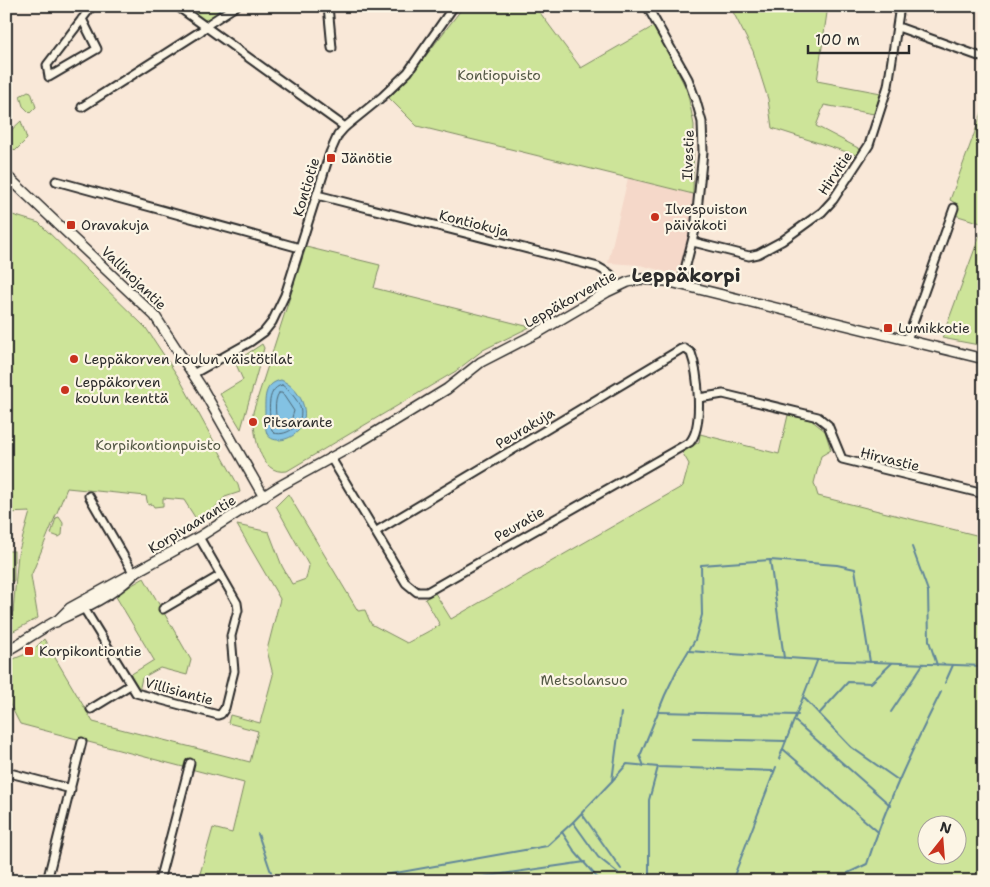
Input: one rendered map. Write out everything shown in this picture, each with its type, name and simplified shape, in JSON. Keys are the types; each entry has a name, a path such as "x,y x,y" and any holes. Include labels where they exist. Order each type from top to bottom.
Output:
{"street":[{"path":"82,19 97,49 49,77 47,65 82,19 92,6"},
{"path":"178,6 345,127"},
{"path":"82,106 236,6"},
{"path":"328,6 332,48"},
{"name":"Kontiotie","path":"194,374 250,342 268,327 278,312 334,144 345,127 382,97 408,72 454,6"},
{"name":"Ilvestie","path":"647,6 688,79 702,122 703,152 693,242 681,285"},
{"name":"Hirvitie","path":"693,242 749,256 758,254 782,241 822,212 833,200 869,145 888,86 900,6"},
{"path":"898,27 984,58"},
{"name":"Vallinojantie","path":"6,175 155,316 194,374 264,497"},
{"path":"56,181 300,248"},
{"name":"Kontiokuja","path":"317,195 598,267 610,274 618,286"},
{"path":"906,340 954,208"},
{"name":"Leppäkorventie","path":"264,497 447,389 481,362 539,332 618,286 641,279 654,279 681,285 984,360"},
{"name":"Peurakuja","path":"376,532 681,349 688,350"},
{"name":"Peuratie","path":"331,458 406,583 417,592 427,592 690,442 694,438 700,408 693,358 688,350"},
{"name":"Hirvastie","path":"699,398 723,394 818,417 828,424 842,459 984,494"},
{"path":"89,496 134,574"},
{"name":"Korpivaarantie","path":"6,651 56,622 73,615 82,605 125,584 134,574 264,497"},
{"name":"Villisiantie","path":"82,605 130,685 139,695 218,715 221,714 234,671 231,636 238,606 198,537"},
{"path":"163,609 221,576"},
{"path":"90,709 130,685"},
{"path":"47,881 82,742"},
{"path":"159,881 190,763"},
{"path":"6,772 71,789"}],"shaded area":[{"name":"Ilvespuiston päiväkoti","path":"628,178 693,194 689,240 681,268 677,272 670,273 640,265 608,263"}],"green space":[{"path":"184,6 230,6 206,20 202,20"},
{"name":"Kontiopuisto","path":"464,6 535,6 581,68 654,26 687,90 694,125 693,194 417,126 389,98 411,75"},
{"path":"730,6 803,8 804,6 828,6 817,81 881,93 874,114 824,105 816,126 860,149 856,155 772,128 768,99 753,51"},
{"path":"28,91 31,92 36,107 30,113 23,106 20,96"},
{"path":"984,107 984,224 955,215 957,204 950,200"},
{"path":"21,121 27,139 15,151 6,142 6,135"},
{"name":"Korpikontionpuisto","path":"6,213 39,223 146,328 179,378 238,485 240,492 225,497 208,515 198,522 184,500 163,498 163,506 154,507 152,504 148,505 146,496 67,488 31,576 38,618 6,635 6,616 13,612 18,554 30,512 6,513"},
{"path":"984,224 984,346 942,338"},
{"path":"306,247 380,265 374,288 530,327 483,350 456,371 287,471 277,471 264,460 260,451 253,412"},
{"path":"262,344 264,348 241,429 220,394 243,380 235,362"},
{"name":"Metsolansuo","path":"788,415 811,420 825,431 831,450 821,456 814,483 818,496 984,537 984,881 209,881 199,877 213,828 232,833 244,783 20,724 6,697 6,662 31,652 44,639 93,722 250,762 258,731 228,723 230,715 260,723 273,675 267,650 280,599 237,525 269,532 282,566 292,584 306,579 309,566 276,506 288,494 358,611 365,610 371,624 407,643 440,625 425,599 435,593 451,619 683,486 689,464 682,452 699,442 700,434 779,454"},
{"path":"59,517 63,523 62,535 59,537 51,534 56,518"},
{"path":"6,551 14,551 14,581 6,581"},
{"path":"144,578 191,660 187,675 160,668 142,678 139,691 130,675 154,660 115,595"}],"water":[{"path":"281,380 299,395 304,410 304,417 302,424 295,434 278,440 267,434 265,403 268,389 275,382"}],"waterway":[{"path":"217,12 226,6"},
{"path":"912,547 928,591 929,641 937,665"},
{"path":"770,560 784,658"},
{"path":"644,766 640,756 665,695 695,640 702,615 701,565 770,560 837,565 855,569 870,662"},
{"path":"689,651 818,660 984,666"},
{"path":"779,759 817,661"},
{"path":"819,714 848,682 871,683 892,663"},
{"path":"891,712 923,664"},
{"path":"945,683 953,665"},
{"path":"848,873 867,864 891,798 941,692"},
{"path":"804,698 851,747 898,780"},
{"path":"658,712 798,715"},
{"path":"351,881 547,846 612,781 621,713"},
{"path":"795,721 890,805"},
{"path":"693,739 786,741"},
{"path":"783,749 877,831"},
{"path":"612,781 627,764 658,767 774,771"},
{"path":"649,881 649,800 658,767"},
{"path":"732,881 776,767"},
{"path":"582,814 621,869"},
{"path":"573,822 598,857 618,873"},
{"path":"562,832 575,852 600,881"},
{"path":"258,834 274,881"},
{"path":"454,881 585,862"},
{"path":"832,880 841,876"}],"place":[{"name":"Jänötie","path":"331,158"},
{"name":"Ilvespuiston päiväkoti","path":"655,217"},
{"name":"Oravakuja","path":"71,225"},
{"name":"Lumikkotie","path":"888,328"},
{"name":"Leppäkorven koulun väistötilat","path":"74,359"},
{"name":"Leppäkorven koulun kenttä","path":"65,390"},
{"name":"Pitsarante","path":"253,422"},
{"name":"Korpikontiontie","path":"29,651"}],"district":[{"name":"Leppäkorpi","path":"686,275"}]}
